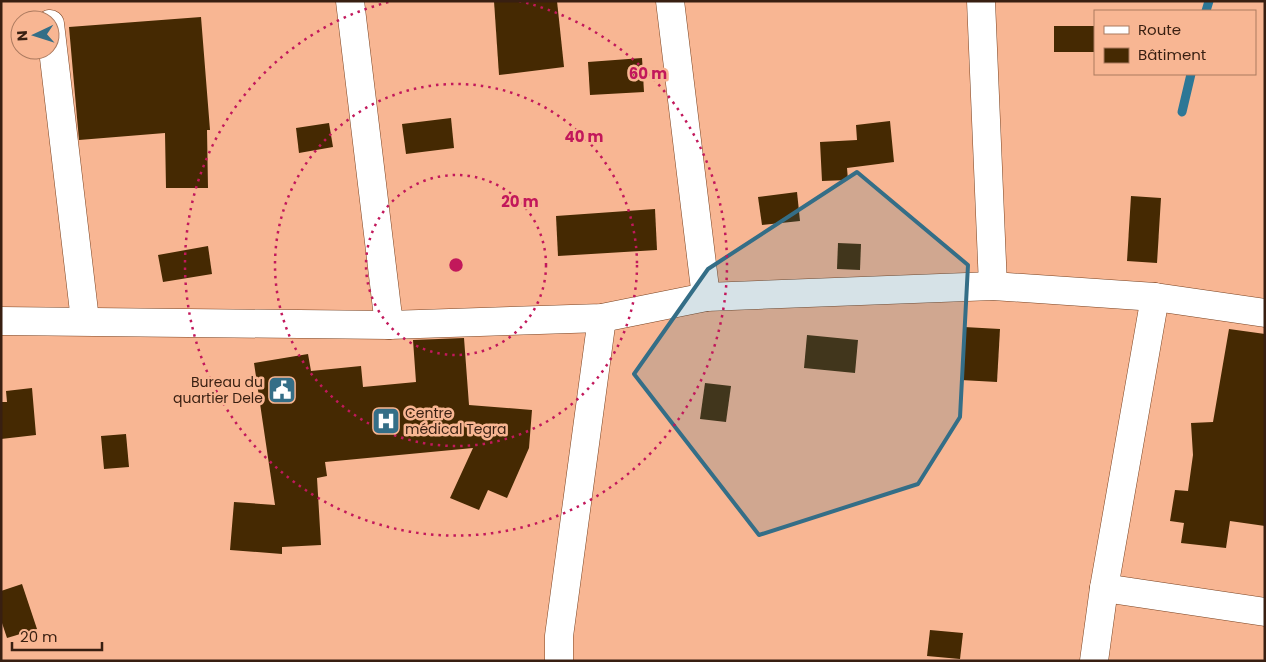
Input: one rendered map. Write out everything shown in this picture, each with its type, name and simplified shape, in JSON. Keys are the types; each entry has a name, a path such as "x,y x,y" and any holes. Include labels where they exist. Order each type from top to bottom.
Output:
{"street":[{"path":"350,1 389,326"},
{"path":"670,1 706,297"},
{"path":"981,1 994,286"},
{"path":"54,60 85,320"},
{"path":"1,321 85,320 389,326 602,318 706,297 994,286 1155,297 1265,313"},
{"path":"1094,661 1104,588 1155,297"},
{"path":"559,661 559,636 602,318"},
{"path":"1104,588 1265,612"}],"highlighted area":[{"path":"857,172 968,265 960,417 918,484 759,535 634,374 708,269"}],"building":[{"path":"494,1 557,1 564,67 499,75"},
{"path":"201,17 210,130 207,130 208,188 166,188 165,133 79,140 69,27"},
{"path":"1054,26 1094,26 1094,52 1054,52"},
{"path":"642,58 644,92 590,95 588,62"},
{"path":"451,118 454,148 406,154 402,124"},
{"path":"890,121 894,162 847,168 848,180 822,181 820,142 857,140 856,125"},
{"path":"329,123 333,147 299,153 296,128"},
{"path":"797,192 800,221 762,225 758,197"},
{"path":"1131,196 1161,198 1157,263 1127,261"},
{"path":"655,209 657,250 558,256 556,216"},
{"path":"838,243 861,244 860,270 837,269"},
{"path":"208,246 212,274 163,282 158,255"},
{"path":"964,327 1000,329 997,382 961,380"},
{"path":"1229,329 1265,334 1265,526 1230,521 1226,548 1181,543 1184,523 1170,521 1175,490 1188,491 1193,455 1191,423 1213,422"},
{"path":"807,335 858,340 855,373 804,368"},
{"path":"464,338 469,405 532,410 529,448 507,498 488,490 479,510 450,498 473,448 325,462 327,476 317,478 321,545 282,547 282,554 230,550 234,502 275,505 254,363 308,354 311,371 361,366 363,387 416,382 413,340"},
{"path":"705,383 731,386 726,422 700,419"},
{"path":"32,388 36,435 1,439 1,402 7,402 6,391"},
{"path":"126,434 129,467 104,469 101,436"},
{"path":"22,584 37,629 7,638 1,620 1,591"},
{"path":"930,630 963,633 960,659 927,656"}],"waterway":[{"path":"1206,10 1209,1"},
{"path":"1182,112 1191,75"}],"place":[{"name":"Bureau du quartier Dele","path":"282,390"},
{"name":"Centre médical Tegra","path":"386,421"}]}
